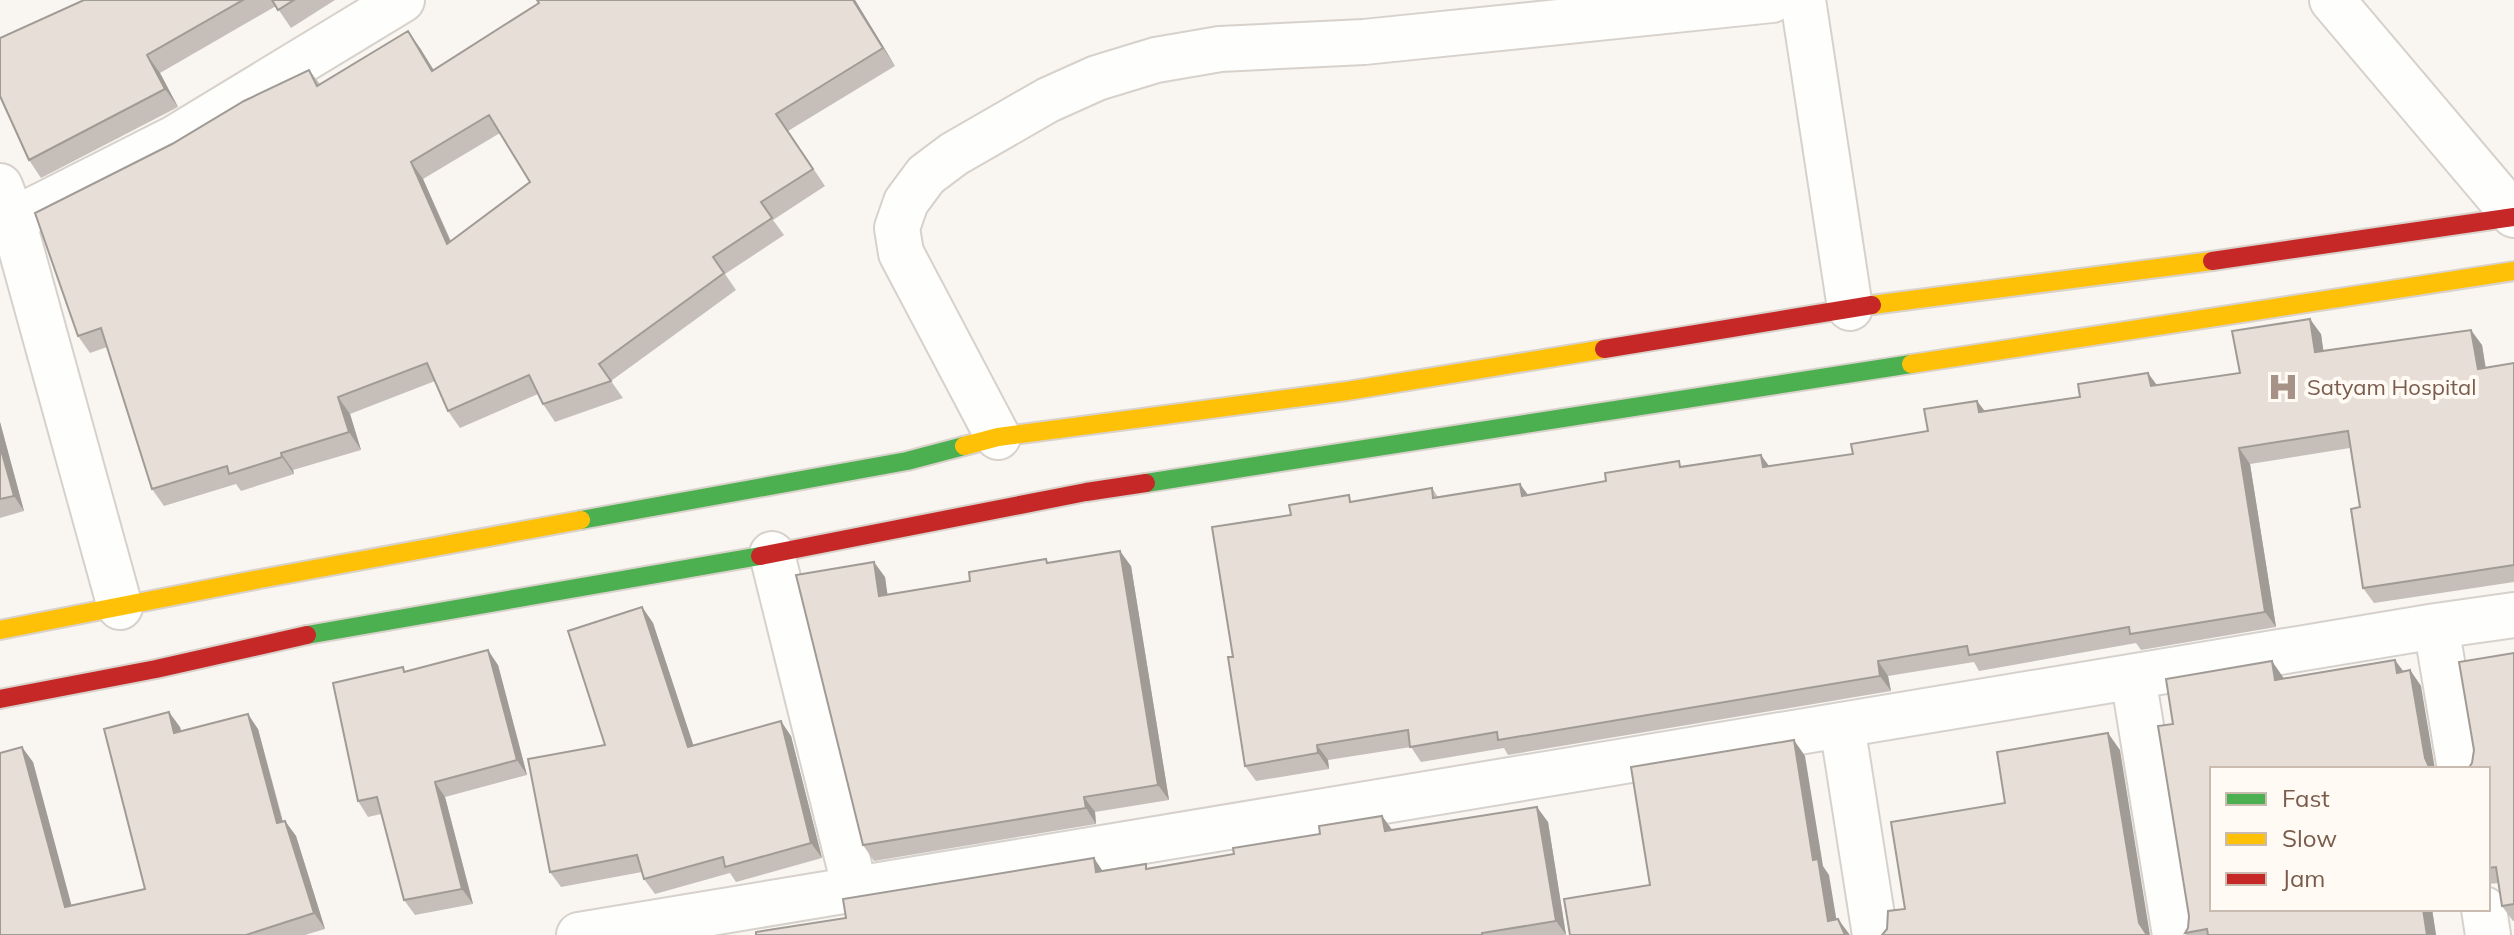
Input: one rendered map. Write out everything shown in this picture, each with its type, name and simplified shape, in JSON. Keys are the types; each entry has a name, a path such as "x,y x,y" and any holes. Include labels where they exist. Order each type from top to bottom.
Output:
{"street":[{"path":"120,607 6,203 173,139 402,0"},
{"path":"998,437 901,253 897,228 906,202 926,175 954,154 1048,100 1097,78 1156,60 1220,49 1364,42 1772,0"},
{"path":"1803,0 1850,308"},
{"path":"2332,0 2514,216"},
{"path":"0,630 120,607 284,583 907,461 998,437 1347,391 1850,308 2307,249 2514,216"},
{"path":"0,699 156,669 291,630 772,554 1086,492 2514,271"},
{"path":"772,554 855,889"},
{"path":"579,935 2514,615"},
{"path":"2436,626 2460,767"},
{"path":"2133,677 2175,935"},
{"path":"1842,725 1875,935"},
{"path":"2484,911 2488,935"}],"building":[{"path":"84,0 243,0 147,55 165,89 29,160 0,96 0,38"},
{"path":"272,0 294,0 278,10"},
{"path":"537,0 853,0 883,48 776,114 813,169 761,202 772,218 713,257 724,273 599,364 611,381 543,404 529,375 448,411 427,363 338,397 349,432 281,453 282,457 229,474 227,466 152,489 101,328 78,336 35,213 172,144 244,101 309,70 317,86 408,31 432,71 539,3","holes":["489,115 530,182 447,244 411,162"]},
{"path":"2310,319 2315,352 2471,330 2478,369 2514,363 2514,565 2363,588 2351,509 2360,507 2348,431 2239,448 2265,612 2130,634 2129,627 1969,655 1967,646 1878,661 1880,676 1498,740 1497,732 1410,747 1408,730 1317,745 1318,753 1245,766 1228,657 1233,657 1212,527 1291,515 1289,505 1349,495 1350,502 1432,488 1433,498 1520,484 1522,496 1606,481 1605,473 1679,461 1680,467 1761,455 1763,467 1853,454 1851,444 1928,431 1924,409 1977,401 1979,412 2080,397 2078,384 2148,373 2151,386 2240,373 2232,331"},
{"path":"0,446 14,496 0,499"},
{"path":"1120,551 1158,785 1084,797 1086,808 863,845 796,575 874,562 879,596 970,581 969,572"},
{"path":"642,607 688,747 781,721 811,843 725,867 723,857 644,879 637,855 550,872 528,759 605,745 568,631"},
{"path":"488,650 517,760 435,782 462,889 404,900 377,797 358,801 333,683 403,667 404,672"},
{"path":"2514,653 2514,904 2502,906 2496,867 2490,868 2490,767 2469,767 2474,750 2459,662"},
{"path":"2395,660 2397,673 2410,670 2429,767 2210,767 2210,911 2423,911 2427,935 2208,935 2207,929 2185,933 2189,916 2158,726 2173,724 2166,679 2272,661 2275,680"},
{"path":"169,712 174,733 248,714 277,823 285,821 314,913 246,935 0,935 0,753 22,747 65,907 145,889 104,729"},
{"path":"2108,733 2139,923 2147,935 1882,935 1887,929 1888,911 1905,909 1891,822 2005,803 1997,752"},
{"path":"1794,740 1813,860 1818,859 1828,921 1838,919 1845,935 1570,935 1564,899 1650,885 1631,767"},
{"path":"1537,807 1556,921 1482,935 756,935 756,932 846,918 843,899 1094,858 1096,872 1146,864 1146,869 1234,854 1233,848 1320,834 1319,826 1382,816 1385,831"}],"traffic: fast":[{"path":"1146,483 1911,364"},
{"path":"581,520 907,461 964,446"},
{"path":"307,635 760,556"}],"traffic: slow":[{"path":"1872,305 2212,261"},
{"path":"1911,364 2514,271"},
{"path":"964,446 998,437 1347,391 1604,349"},
{"path":"0,630 581,520"}],"traffic: jam":[{"path":"2212,261 2514,217"},
{"path":"1604,349 1872,305"},
{"path":"760,556 1146,483"},
{"path":"0,699 156,669 307,635"}],"place":[{"name":"Satyam Hospital","path":"2283,387"}]}
